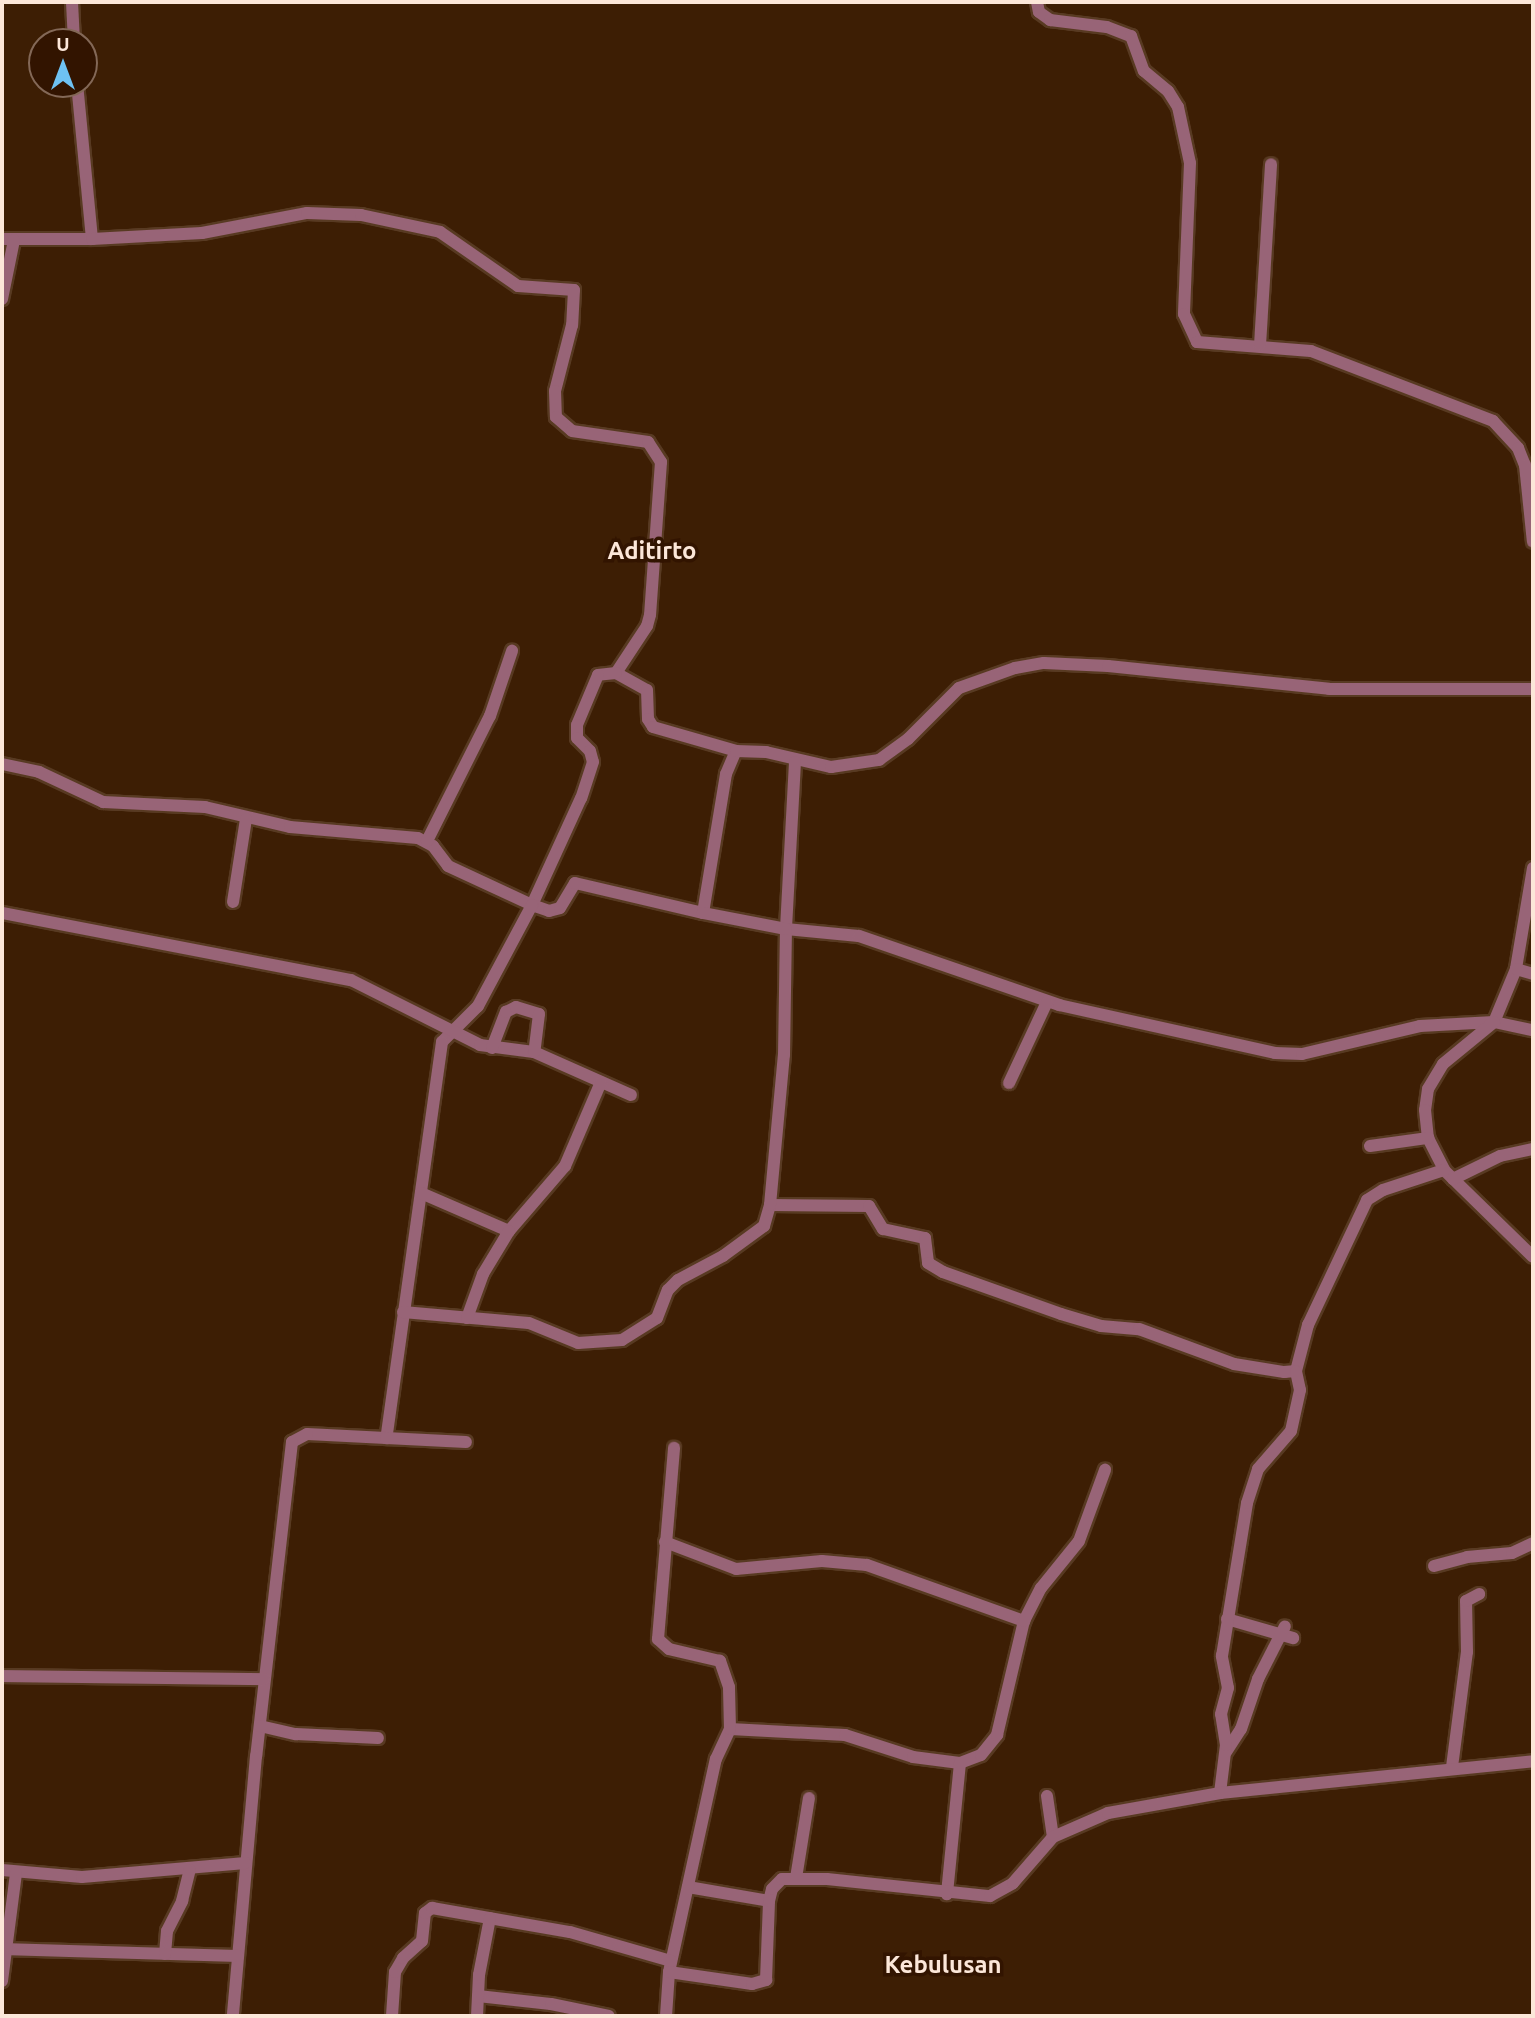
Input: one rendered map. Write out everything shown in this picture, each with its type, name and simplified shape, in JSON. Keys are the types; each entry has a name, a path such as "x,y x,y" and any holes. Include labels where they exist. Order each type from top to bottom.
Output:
{"street":[{"path":"72,2 73,28"},
{"path":"1037,2 1039,12 1050,20 1107,27 1130,36 1144,71 1173,97 1190,163 1183,291 1187,325 1197,342 1210,345 1260,345 1331,356 1493,421 1518,448 1525,465 1533,542"},
{"path":"78,98 92,239"},
{"path":"1260,345 1270,164"},
{"path":"2,299 8,239 92,239 202,233 307,213 361,215 440,232 518,286 575,290 572,325 555,391 556,418 572,431 648,442 661,462 650,615 647,626 616,673"},
{"path":"427,841 490,716 512,651"},
{"path":"386,1438 440,1049 450,1031 478,1006 532,905 592,768 592,757 577,738 581,714 598,675 616,673 647,690 648,719 653,727 736,751 766,752 796,762 831,766 879,760 908,739 959,688 990,675 1044,663 1329,689 1533,689"},
{"path":"703,913 723,787 736,751"},
{"path":"403,1312 529,1323 578,1343 622,1340 657,1318 668,1290 678,1280 752,1237 764,1226 770,1205 784,1055 786,929 796,762"},
{"path":"2,764 39,772 103,802 205,807 246,819 427,841 448,866 532,905 557,910 572,886 580,884 786,929 876,941 1047,1002 1283,1054 1346,1045 1420,1026 1494,1021 1533,1030"},
{"path":"233,902 246,819"},
{"path":"1533,868 1516,969 1494,1021 1454,1053 1434,1078 1425,1101 1427,1138 1448,1175 1533,1257"},
{"path":"2,914 351,980 450,1031 492,1048 504,1045 534,1052 631,1095"},
{"path":"1516,969 1533,974"},
{"path":"1009,1083 1047,1002"},
{"path":"492,1048 506,1012 516,1007 539,1014 534,1052"},
{"path":"467,1318 483,1274 509,1231 565,1166 601,1082"},
{"path":"1370,1146 1427,1138"},
{"path":"1220,1793 1226,1752 1221,1714 1228,1684 1222,1656 1255,1476 1285,1442 1296,1415 1300,1390 1296,1371 1308,1325 1367,1200 1383,1190 1448,1175 1500,1156 1533,1149"},
{"path":"421,1193 509,1231"},
{"path":"770,1205 869,1206 883,1229 925,1238 928,1263 943,1272 1101,1326 1139,1329 1234,1364 1275,1372 1296,1371"},
{"path":"233,2016 245,1863 292,1441 307,1434 466,1442"},
{"path":"666,2016 670,1967 716,1759 730,1729 729,1687 720,1661 669,1649 658,1639 674,1448"},
{"path":"730,1729 845,1735 913,1757 960,1763 990,1748 999,1730 1024,1621 1041,1588 1079,1541 1105,1470"},
{"path":"665,1542 736,1569 814,1561 867,1565 1024,1621"},
{"path":"1434,1566 1467,1557 1512,1553 1533,1543"},
{"path":"1452,1767 1467,1652 1466,1601 1479,1594"},
{"path":"1226,1752 1287,1633 1227,1619"},
{"path":"2,1676 264,1679"},
{"path":"260,1726 296,1734 377,1738"},
{"path":"392,2016 395,1972 403,1958 422,1941 427,1909 570,1932 670,1967 763,1983 769,1969 769,1901 777,1882 796,1878 978,1897 1003,1892 1053,1837 1108,1813 1220,1793 1452,1767 1533,1761"},
{"path":"947,1894 960,1763"},
{"path":"1047,1796 1053,1837"},
{"path":"796,1878 809,1798"},
{"path":"2,1870 82,1877 190,1870 245,1863"},
{"path":"165,1954 167,1931 182,1901 190,1870"},
{"path":"2,1981 3,1949 16,1873"},
{"path":"688,1887 769,1901"},
{"path":"477,2016 490,1918"},
{"path":"3,1949 238,1956"},
{"path":"478,1997 551,2004 609,2016"}],"district":[{"name":"Aditirto","path":"652,551"},
{"name":"Kebulusan","path":"943,1965"}]}
